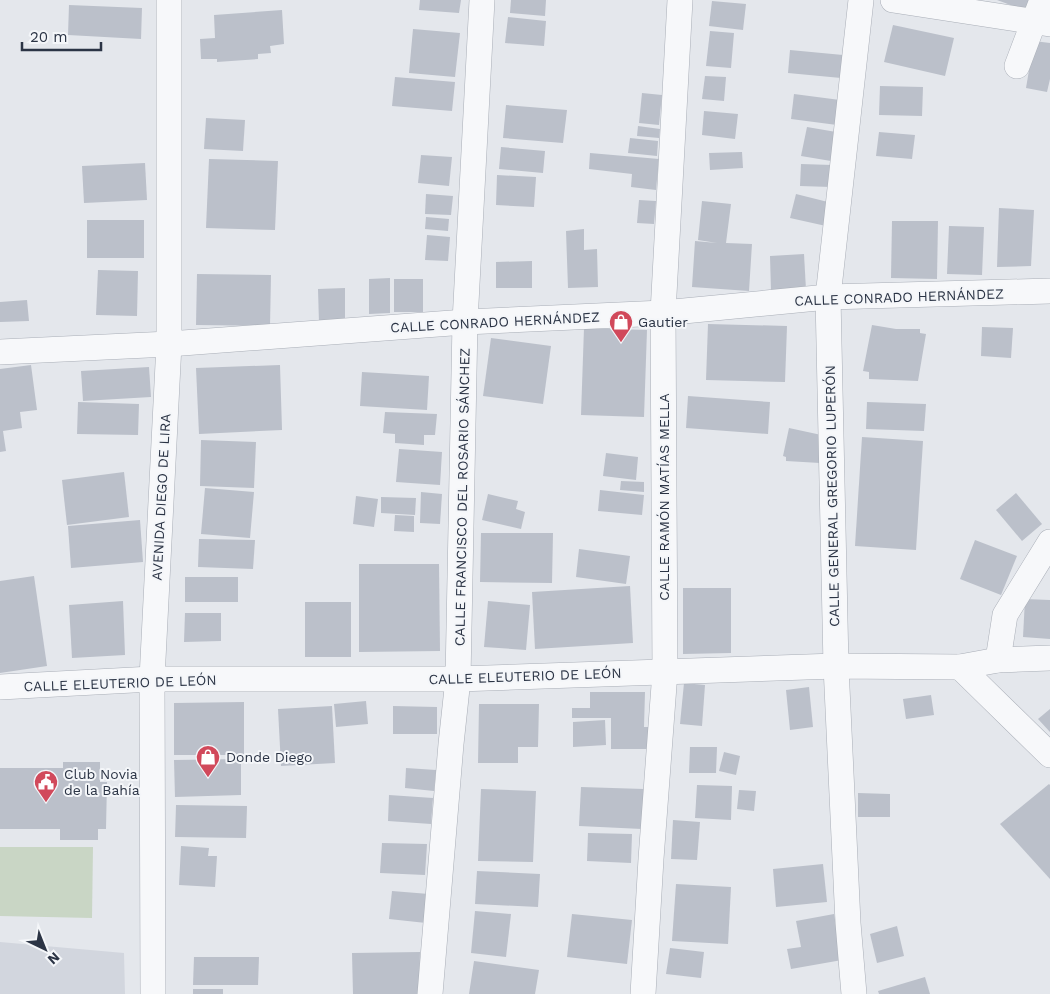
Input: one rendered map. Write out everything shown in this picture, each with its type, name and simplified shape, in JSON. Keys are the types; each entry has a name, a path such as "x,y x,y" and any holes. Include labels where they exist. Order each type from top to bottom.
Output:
{"street":[{"name":"AVENIDA DIEGO DE LIRA","path":"153,994 152,679 169,344 169,0"},
{"name":"CALLE FRANCISCO DEL ROSARIO SÁNCHEZ","path":"430,994 450,744 458,679 465,322 482,0"},
{"name":"CALLE RAMÓN MATÍAS MELLA","path":"643,994 665,672 663,312 680,0"},
{"name":"CALLE GENERAL GREGORIO LUPERÓN","path":"854,994 848,923 836,666 828,298 860,0"},
{"path":"893,0 1042,15 1017,66"},
{"name":"CALLE CONRADO HERNÁNDEZ","path":"0,352 169,344 465,322 663,312 828,298 1050,291"},
{"path":"998,660 1005,615 1050,542"},
{"name":"CALLE ELEUTERIO DE LEÓN","path":"0,687 152,679 458,679 836,666 960,667 998,660 1050,658"},
{"path":"960,667 1050,755"}],"shaded area":[{"path":"0,942 124,953 125,994 0,994"}],"green space":[{"path":"0,847 93,847 92,918 0,916"}],"building":[{"path":"420,0 461,0 459,13 419,10"},
{"path":"511,0 546,0 545,16 510,13"},
{"path":"997,0 1034,0 1030,12"},
{"path":"712,1 746,4 743,30 709,26"},
{"path":"69,5 142,8 141,39 68,35"},
{"path":"282,10 284,44 270,46 271,53 258,54 258,59 217,62 217,59 201,59 200,39 215,38 214,15"},
{"path":"508,17 546,21 544,46 505,43"},
{"path":"893,25 954,38 945,76 884,62"},
{"path":"413,29 460,33 455,77 409,73"},
{"path":"710,31 734,33 731,68 706,66"},
{"path":"1034,41 1050,43 1050,79 1047,92 1026,88"},
{"path":"790,50 843,55 841,78 788,73"},
{"path":"705,76 726,77 724,101 702,99"},
{"path":"395,77 455,82 452,111 392,106"},
{"path":"880,86 923,87 922,116 879,115"},
{"path":"642,93 662,95 659,125 639,123"},
{"path":"794,94 840,100 837,125 791,119"},
{"path":"506,105 567,110 563,143 503,138"},
{"path":"704,111 738,114 735,139 702,135"},
{"path":"206,118 245,120 243,151 204,149"},
{"path":"638,126 660,129 659,138 637,136"},
{"path":"807,127 842,133 837,162 801,156"},
{"path":"879,132 915,135 912,159 876,156"},
{"path":"630,138 658,141 657,156 628,153"},
{"path":"501,147 545,151 543,173 499,169"},
{"path":"742,152 743,168 710,170 709,153"},
{"path":"590,153 659,159 656,190 631,187 632,174 589,169"},
{"path":"421,155 452,157 449,186 418,183"},
{"path":"209,159 278,161 275,230 206,228"},
{"path":"145,163 147,200 84,203 82,166"},
{"path":"801,164 832,165 831,187 800,186"},
{"path":"497,175 536,177 534,207 496,205"},
{"path":"426,194 453,196 451,215 425,214"},
{"path":"796,194 832,203 826,226 790,218"},
{"path":"639,200 656,201 654,224 637,223"},
{"path":"702,201 731,204 726,243 752,244 749,291 692,287 695,241 717,243 698,240"},
{"path":"999,208 1034,210 1031,266 997,267"},
{"path":"426,217 449,219 448,231 425,229"},
{"path":"87,220 144,220 144,258 87,258"},
{"path":"892,221 938,221 937,279 891,278"},
{"path":"949,226 984,227 982,275 947,274"},
{"path":"584,229 584,250 597,249 598,287 568,288 566,231"},
{"path":"427,235 450,237 448,261 425,260"},
{"path":"804,254 806,290 771,291 770,256"},
{"path":"532,261 532,288 496,288 496,262"},
{"path":"98,270 138,271 137,316 96,315"},
{"path":"197,274 271,275 270,326 196,325"},
{"path":"390,278 390,313 369,314 369,279"},
{"path":"394,279 423,279 423,312 394,312"},
{"path":"345,288 345,323 319,323 318,289"},
{"path":"27,300 29,321 0,322 0,302"},
{"path":"708,324 787,326 785,382 706,380"},
{"path":"872,325 896,329 920,329 920,333 926,334 918,381 869,379 869,372 863,371"},
{"path":"982,327 1013,328 1011,358 981,356"},
{"path":"584,328 647,330 644,417 581,415"},
{"path":"491,338 551,346 543,404 483,396"},
{"path":"31,365 37,410 20,412 22,428 3,431 6,451 0,452 0,369"},
{"path":"280,365 282,430 199,434 196,368"},
{"path":"149,367 151,397 83,401 81,371"},
{"path":"362,372 429,376 427,410 360,406"},
{"path":"688,396 770,402 768,434 686,428"},
{"path":"78,402 139,404 138,435 77,434"},
{"path":"867,402 926,404 924,431 866,429"},
{"path":"385,412 437,414 435,435 424,435 424,445 395,443 395,434 383,433"},
{"path":"789,428 826,436 820,463 786,461 786,457 783,456"},
{"path":"862,437 923,441 916,550 855,546"},
{"path":"201,440 256,442 254,488 200,486"},
{"path":"399,449 442,452 440,485 396,482"},
{"path":"606,453 638,457 636,480 603,476"},
{"path":"124,472 129,517 67,525 62,480"},
{"path":"621,481 644,482 644,492 620,490"},
{"path":"205,488 254,492 250,538 201,534"},
{"path":"600,490 644,495 642,515 598,511"},
{"path":"421,492 442,494 440,524 420,523"},
{"path":"1016,493 1042,524 1022,541 996,510"},
{"path":"488,494 518,501 516,509 525,512 521,529 482,520"},
{"path":"356,496 378,499 374,527 353,524"},
{"path":"381,497 416,498 415,515 381,513"},
{"path":"395,515 414,516 414,532 394,531"},
{"path":"140,520 143,562 71,568 68,526"},
{"path":"481,533 553,533 552,583 480,582"},
{"path":"199,539 255,540 253,569 198,567"},
{"path":"975,540 1017,556 1001,595 960,579"},
{"path":"579,549 630,556 626,584 576,577"},
{"path":"359,564 439,564 440,651 359,652"},
{"path":"34,576 47,666 0,673 0,581"},
{"path":"185,577 238,577 238,602 185,602"},
{"path":"630,586 633,643 535,649 532,592"},
{"path":"683,588 731,588 731,653 683,654"},
{"path":"1025,599 1050,600 1050,639 1023,637"},
{"path":"123,601 125,655 72,658 69,605"},
{"path":"488,601 530,605 526,650 484,647"},
{"path":"305,602 351,602 351,657 305,657"},
{"path":"185,613 221,613 221,641 184,642"},
{"path":"684,683 705,685 702,726 680,724"},
{"path":"809,687 813,727 790,730 786,690"},
{"path":"590,692 645,692 644,727 649,727 649,749 611,749 611,718 572,718 572,708 590,708"},
{"path":"931,695 934,715 906,719 903,699"},
{"path":"366,701 368,724 336,727 334,704"},
{"path":"244,702 244,755 174,755 174,703"},
{"path":"479,704 539,704 538,747 518,747 518,763 478,763"},
{"path":"332,706 335,763 281,766 278,709"},
{"path":"393,706 437,707 437,734 393,734"},
{"path":"1050,709 1050,732 1038,719"},
{"path":"605,720 606,745 573,747 573,722"},
{"path":"690,747 717,747 716,773 689,773"},
{"path":"724,752 740,756 736,775 719,771"},
{"name":"Donde Diego","path":"241,759 241,795 175,797 174,760"},
{"path":"63,762 100,762 100,782 107,782 106,829 98,829 98,840 60,840 60,829 0,829 0,768 63,768"},
{"path":"406,768 436,770 434,791 405,788"},
{"path":"697,785 732,786 731,820 695,818"},
{"path":"1050,785 1050,879 1000,824"},
{"path":"581,787 644,789 642,829 579,826"},
{"path":"481,789 536,791 533,862 478,861"},
{"path":"739,790 756,791 754,811 737,809"},
{"path":"858,793 890,794 890,817 858,817"},
{"path":"389,795 433,798 431,824 388,821"},
{"path":"176,805 247,806 246,838 175,837"},
{"path":"673,820 700,822 697,860 671,859"},
{"path":"588,833 632,834 631,863 587,861"},
{"path":"382,843 427,844 425,875 380,873"},
{"path":"181,846 209,848 208,856 217,856 215,887 179,885"},
{"path":"823,864 827,902 776,907 773,869"},
{"path":"477,871 540,874 538,907 475,904"},
{"path":"676,884 731,887 728,944 672,941"},
{"path":"392,891 429,894 426,923 389,919"},
{"path":"475,911 511,914 506,957 471,953"},
{"path":"572,914 632,920 627,964 567,957"},
{"path":"834,914 842,960 791,969 787,949 801,947 796,921"},
{"path":"897,926 904,956 877,963 870,934"},
{"path":"670,948 704,952 701,978 666,974"},
{"path":"420,952 419,994 353,994 352,953"},
{"path":"194,957 259,957 258,985 193,985"},
{"path":"474,961 539,970 535,994 469,994"},
{"path":"925,977 930,994 879,994 878,991"},
{"path":"193,989 223,989 223,994 193,994"}],"place":[{"name":"Gautier","path":"621,343"},
{"name":"Donde Diego","path":"208,778"},
{"name":"Club Novia de la Bahía","path":"46,803"}]}
